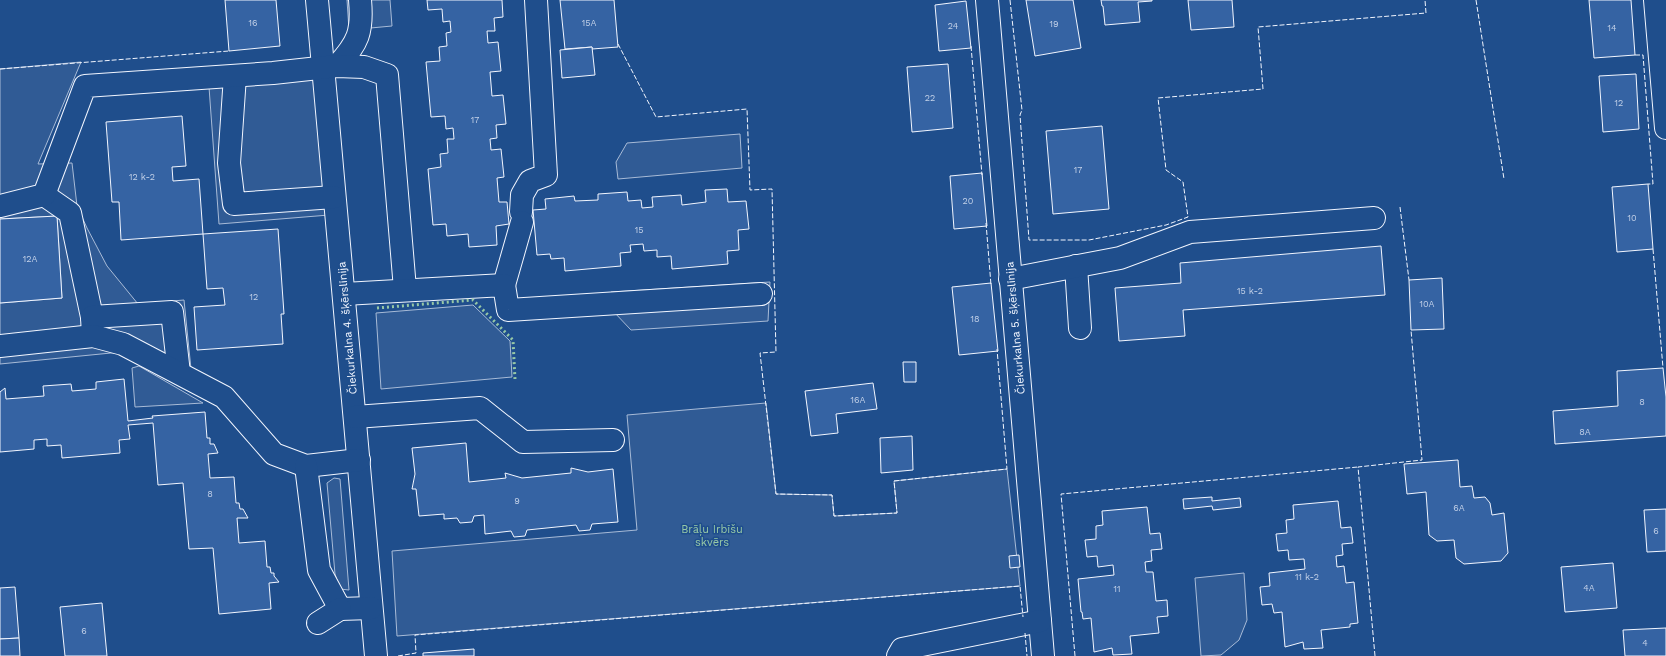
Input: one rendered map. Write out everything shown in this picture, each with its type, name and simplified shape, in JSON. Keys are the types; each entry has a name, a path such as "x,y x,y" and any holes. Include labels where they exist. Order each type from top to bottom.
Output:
{"street":[{"name":"Čiekurkalna 4. šķērslīnija","path":"317,0 330,67 334,197 376,656"},
{"path":"330,67 352,50 360,30 362,15 360,0"},
{"path":"536,0 546,175 530,181 522,196 522,217 504,285 508,310 761,294"},
{"name":"Čiekurkalna 5. šķērslīnija","path":"987,0 1043,656"},
{"path":"1655,0 1666,128"},
{"path":"44,196 85,86 235,76 330,67 364,67 387,76 405,290"},
{"path":"235,76 229,163 234,204 334,197"},
{"path":"0,206 44,196 70,213 92,327"},
{"path":"1010,279 1120,258 1190,232 1374,218"},
{"path":"1076,266 1080,328"},
{"path":"344,294 504,285"},
{"path":"0,346 172,312 179,373"},
{"path":"92,327 224,397 274,454 306,466 358,460"},
{"path":"355,417 480,408 523,442 613,440"},
{"path":"306,466 319,570 340,609"},
{"path":"318,624 340,609 371,608"},
{"path":"898,656 902,649 1040,621"}],"shaded area":[{"path":"347,0 390,0 392,26 349,30"},
{"path":"81,62 38,164 72,163 77,206 87,228 107,266 138,304 184,300 191,369 121,352 0,364 0,303 62,298 57,216 0,219 0,69"},
{"path":"317,79 329,215 219,224 209,87"},
{"path":"740,134 742,168 618,179 616,162 627,143"},
{"path":"770,282 768,321 631,330 613,311 611,292"},
{"path":"473,305 510,341 512,377 381,389 376,313"},
{"path":"139,366 203,403 135,407 132,368"},
{"name":"Brāļu Irbīšu skvērs","path":"766,403 776,494 832,495 834,516 897,513 894,481 1007,469 1020,586 397,636 392,551 637,530 627,415"},
{"path":"334,478 340,479 349,590 340,589 335,574 327,483"},
{"path":"1244,573 1247,620 1239,640 1221,655 1201,656 1195,578"}],"building":[{"path":"225,0 276,0 280,46 229,51"},
{"path":"427,0 502,0 503,17 494,18 495,31 487,31 488,43 498,42 501,71 490,72 492,96 503,95 506,124 496,125 497,138 490,139 491,150 501,149 504,177 497,178 499,202 507,202 509,224 496,226 497,245 469,247 468,234 447,236 446,224 433,225 428,169 441,167 440,154 448,153 447,139 454,139 453,128 446,129 445,116 431,117 426,62 440,61 439,47 447,46 446,33 451,32 450,21 443,22 442,9 428,10"},
{"path":"560,0 614,0 618,47 565,49"},
{"path":"1026,0 1073,0 1081,48 1035,56"},
{"path":"1101,0 1152,1 1138,2 1140,22 1105,25"},
{"path":"1188,0 1232,0 1234,27 1191,30"},
{"path":"1589,0 1631,0 1635,55 1594,58"},
{"path":"966,1 971,48 939,51 935,5"},
{"path":"592,47 595,75 562,78 560,50"},
{"path":"948,64 953,128 912,132 907,67"},
{"path":"1636,74 1639,129 1603,132 1599,76"},
{"path":"182,116 186,166 172,167 173,181 199,179 203,234 121,240 119,202 112,202 106,122"},
{"path":"1102,126 1109,209 1053,214 1046,131"},
{"path":"982,173 987,226 954,229 950,176"},
{"path":"1648,184 1653,249 1617,252 1612,187"},
{"path":"727,189 728,202 746,201 749,229 738,230 739,250 727,251 728,264 672,269 671,256 657,257 657,250 644,251 643,244 630,245 631,252 620,253 621,266 565,271 564,258 551,259 550,254 537,255 533,210 546,209 545,199 574,196 575,201 598,200 598,194 627,192 628,201 641,200 642,208 653,207 652,197 681,195 682,205 706,202 705,190"},
{"path":"57,216 62,298 0,303 0,219"},
{"path":"278,229 284,314 281,314 283,344 197,350 194,307 225,305 223,288 207,289 203,234"},
{"path":"1381,246 1385,295 1183,310 1185,336 1119,341 1115,288 1181,283 1180,263"},
{"path":"1442,278 1444,329 1411,330 1409,280"},
{"path":"991,283 998,351 959,355 952,287"},
{"path":"903,362 916,362 916,382 904,382"},
{"path":"1663,368 1666,397 1666,436 1555,444 1553,411 1618,406 1617,371"},
{"path":"124,379 128,421 153,418 152,416 205,412 207,438 210,438 210,444 214,444 218,453 208,454 210,478 234,477 236,503 239,503 240,509 243,509 248,518 237,518 239,543 265,541 267,567 270,567 271,573 274,573 274,576 279,582 269,583 271,609 219,614 213,548 189,549 183,483 158,485 153,423 128,425 130,439 119,440 120,453 62,458 61,445 47,446 47,439 34,440 34,449 0,452 0,392 5,388 6,399 44,396 43,386 71,384 72,391 96,389 96,382"},
{"path":"873,383 877,409 836,414 838,433 811,436 805,391"},
{"path":"912,436 913,470 881,473 880,438"},
{"path":"466,443 469,482 506,478 505,473 522,478 571,473 571,468 588,472 613,469 618,522 592,524 590,530 579,531 576,525 527,530 525,536 514,537 511,531 485,534 484,515 474,516 472,522 460,523 457,518 444,519 444,514 419,516 416,489 412,489 415,474 412,448"},
{"path":"1458,460 1460,487 1472,486 1474,498 1485,497 1490,503 1492,515 1504,513 1508,553 1501,561 1464,564 1456,558 1454,540 1437,541 1429,535 1426,492 1407,494 1404,464"},
{"path":"1212,497 1212,501 1240,498 1241,507 1213,510 1212,506 1184,509 1183,499"},
{"path":"1338,501 1341,528 1351,527 1353,543 1342,544 1343,555 1336,556 1337,567 1344,566 1346,583 1354,582 1358,623 1350,624 1350,627 1321,630 1323,648 1304,649 1303,642 1285,647 1282,612 1274,613 1272,604 1262,605 1260,587 1270,586 1269,573 1305,569 1304,559 1289,560 1288,550 1278,551 1276,534 1287,533 1286,520 1294,519 1293,505"},
{"path":"1147,507 1150,534 1160,533 1162,549 1151,550 1152,561 1145,562 1146,572 1153,572 1156,601 1167,600 1168,616 1157,617 1159,633 1130,636 1132,654 1113,655 1112,648 1094,652 1091,618 1083,619 1078,579 1114,575 1113,565 1098,567 1097,556 1087,557 1085,540 1096,539 1096,526 1103,525 1102,511"},
{"path":"1666,509 1666,551 1647,552 1644,510"},
{"path":"1019,555 1020,567 1010,568 1009,556"},
{"path":"1613,563 1617,608 1565,612 1561,567"},
{"path":"15,587 19,638 0,639 0,588"},
{"path":"102,603 107,656 65,656 60,607"},
{"path":"1666,628 1666,656 1625,656 1623,630"},
{"path":"19,638 20,656 0,656 0,639"},
{"path":"474,649 474,656 423,656 423,653"}],"hedge":[{"path":"377,308 473,300 513,340 515,380"}],"fence":[{"path":"1010,0 1022,110 1020,115 1029,240 1089,240 1166,225 1188,217 1183,182 1166,170 1158,98 1263,89 1258,27 1426,13 1425,0"},
{"path":"1476,0 1504,179"},
{"path":"618,44 656,117 747,109 750,190 772,189 776,352 760,353 776,494 832,495 834,516 897,513 894,481 1007,469 997,349"},
{"path":"971,46 982,175"},
{"path":"0,69 229,51"},
{"path":"1635,55 1643,55 1653,184 1648,184"},
{"path":"1400,207 1409,280"},
{"path":"986,223 991,285"},
{"path":"1653,249 1663,368"},
{"path":"1375,656 1358,467 1422,460 1411,330"},
{"path":"1075,656 1061,494 1358,467"},
{"path":"398,656 416,653 415,635 1020,586 1023,617"},
{"path":"1025,633 1027,656"}]}
